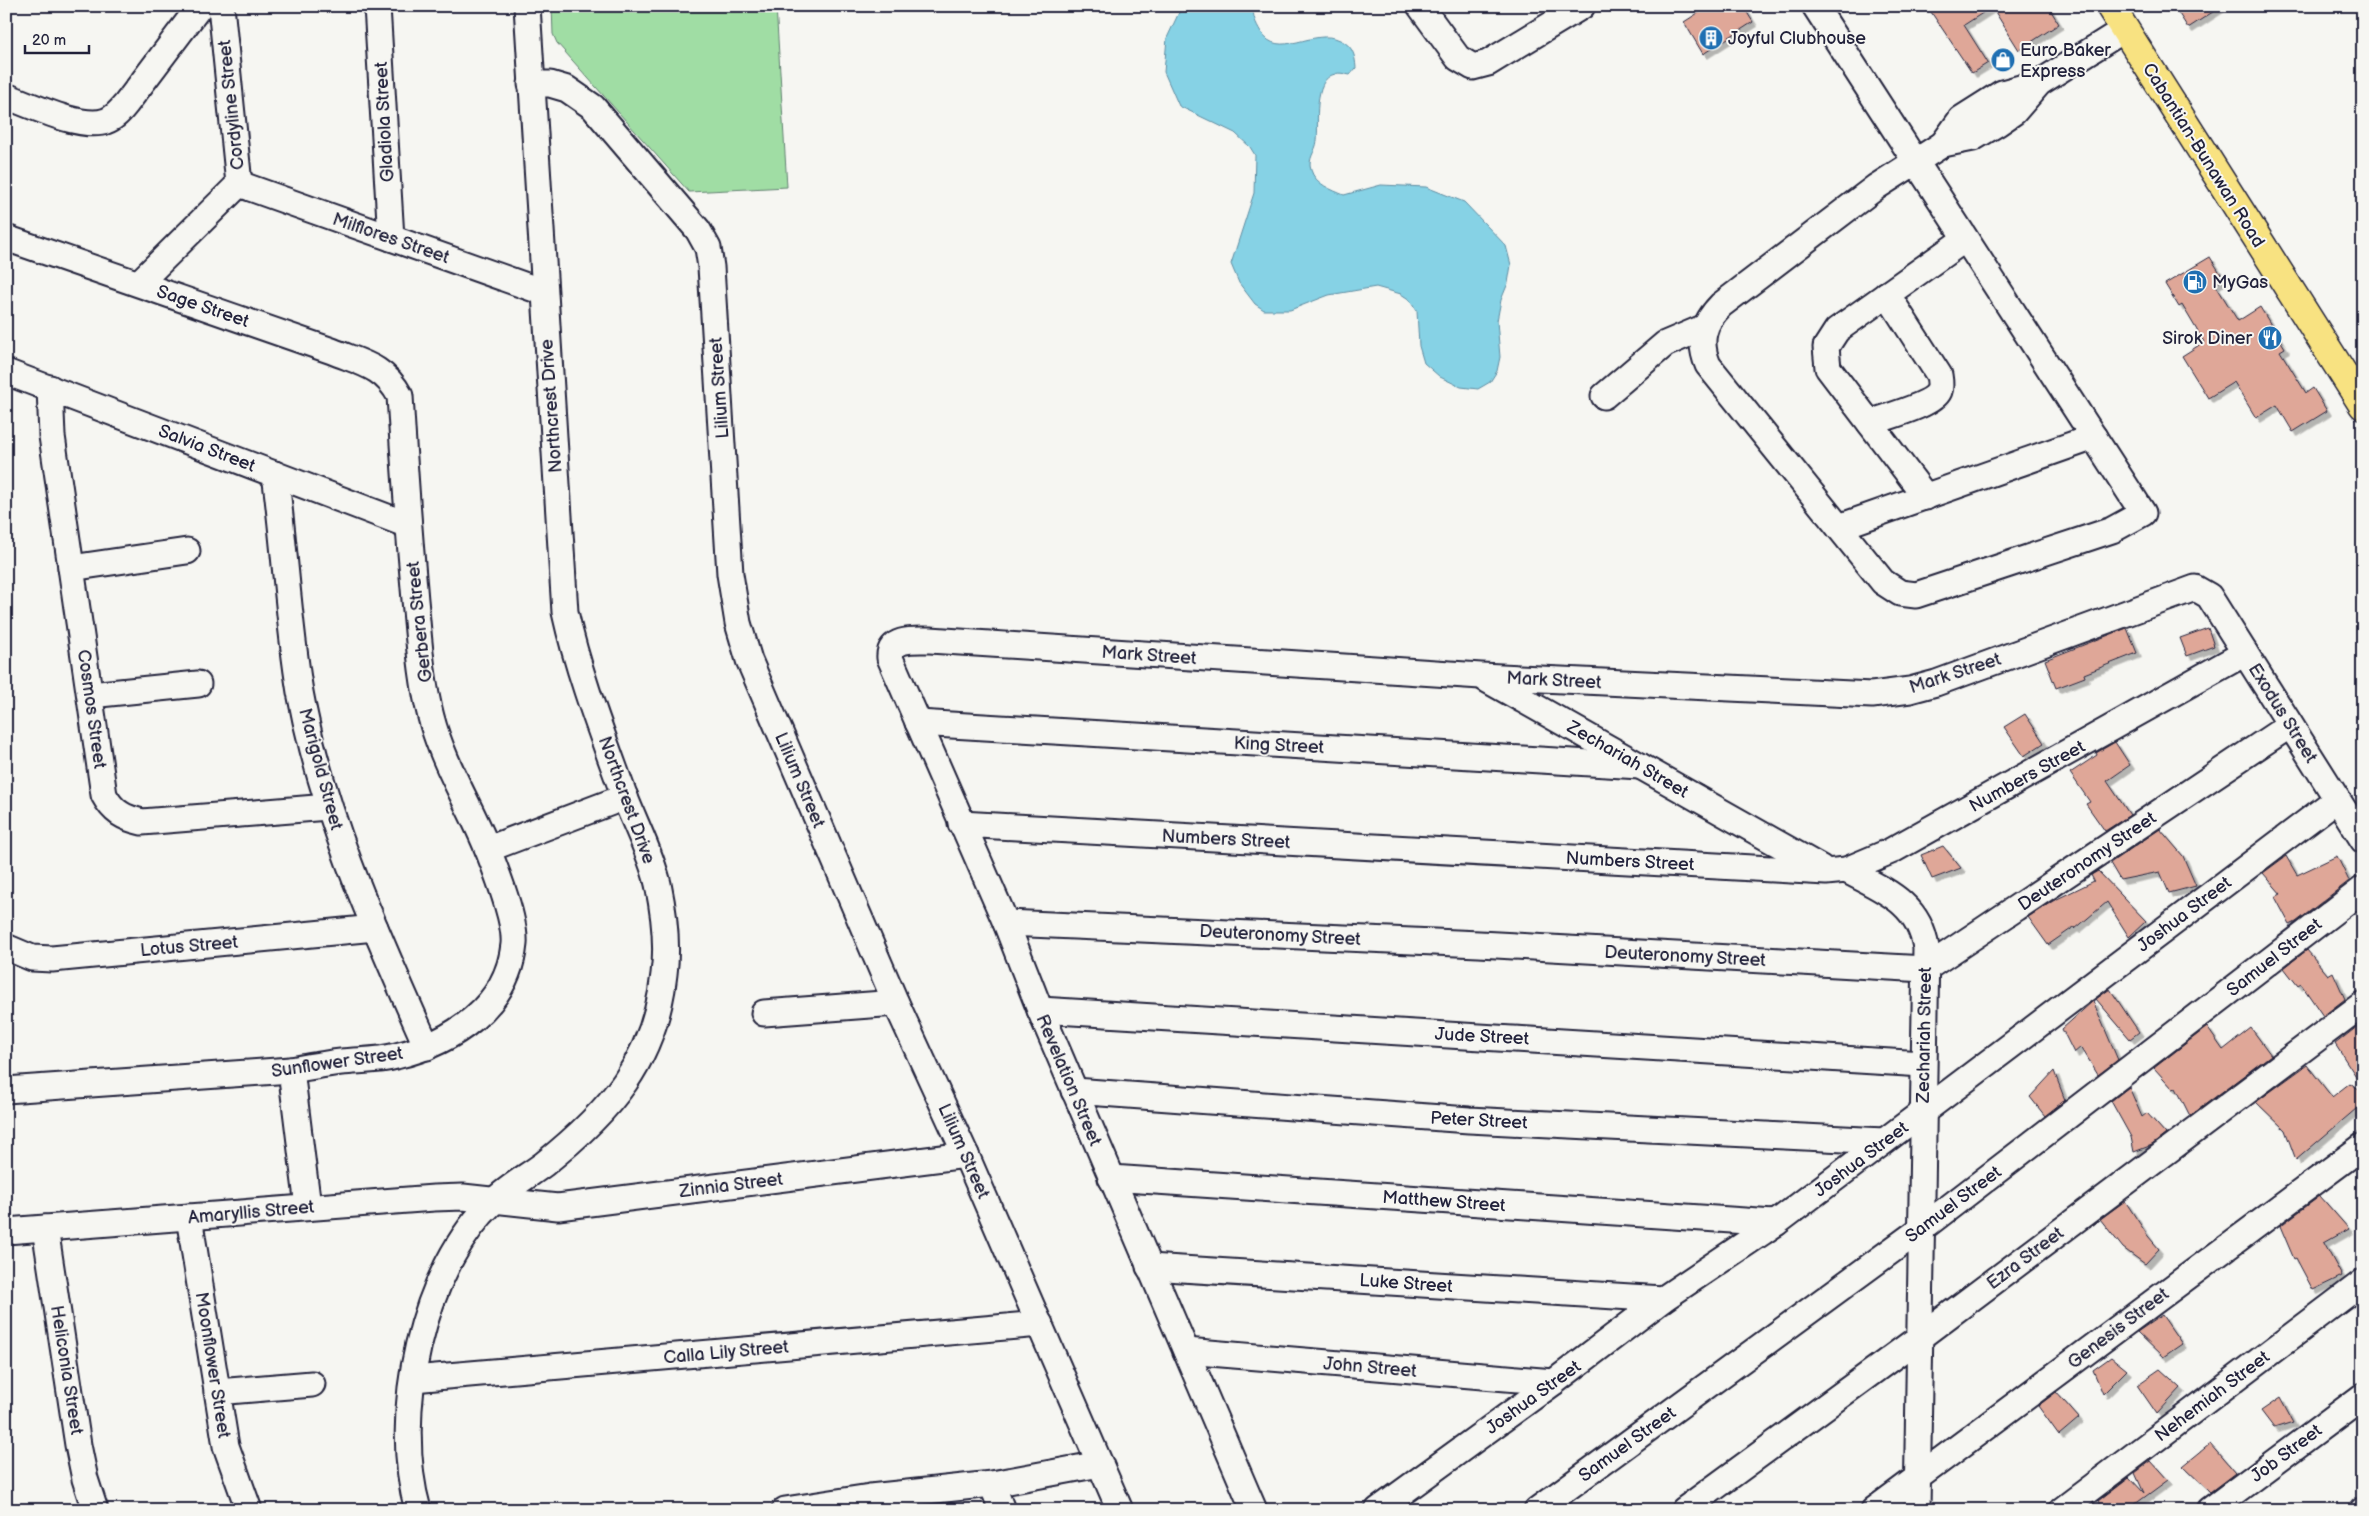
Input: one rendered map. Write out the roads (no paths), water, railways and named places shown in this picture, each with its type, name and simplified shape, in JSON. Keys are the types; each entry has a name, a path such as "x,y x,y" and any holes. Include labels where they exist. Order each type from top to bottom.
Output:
{"main road":[{"name":"Cabantian-Bunawan Road","path":"2110,6 2363,404"}],"street":[{"path":"6,96 59,116 92,122 106,122 116,116 126,104 200,6"},
{"name":"Cordyline Street","path":"139,284 238,184 221,6"},
{"name":"Gladiola Street","path":"377,6 391,238"},
{"name":"Northcrest Drive","path":"418,1510 413,1494 408,1441 413,1379 421,1329 443,1272 470,1228 495,1200 588,1128 611,1102 637,1066 653,1027 664,974 665,926 658,882 625,797 575,654 565,612 526,6"},
{"path":"1420,6 1458,58 1473,67 1488,63 1582,6"},
{"path":"1815,6 1915,162 2144,513 2112,530 1916,595 1908,595 1900,593 1884,582 1708,365 1702,352 1704,327 1711,315 1728,299 1836,216 1915,162 1943,144 1961,119 2002,93 2039,84 2124,29"},
{"name":"Lilium Street","path":"531,84 550,84 567,90 593,107 698,230 708,248 711,267 730,574 738,623 749,660 896,1003 966,1155 1120,1510"},
{"name":"Milflores Street","path":"238,184 543,292"},
{"name":"Sage Street","path":"6,238 350,358 378,369 393,384"},
{"path":"1926,497 1828,368 1826,347 1837,330 1965,238"},
{"path":"1870,423 1928,401 1939,391 1941,383 1939,375 1887,294"},
{"path":"1604,396 1665,344 1704,327"},
{"name":"Salvia Street","path":"6,372 408,525"},
{"name":"Gerbera Street","path":"393,384 400,396 408,525 422,669 431,717 444,755 488,849"},
{"name":"Cosmos Street","path":"50,388 52,436 104,795 110,806 118,814 142,822 328,806"},
{"path":"1839,527 2094,437"},
{"name":"Marigold Street","path":"275,474 283,532 290,622 301,693 328,806 375,928 427,1047"},
{"path":"72,568 187,551"},
{"name":"Mark Street","path":"891,648 902,642 930,640 1481,676 1872,695 1910,690 1936,683 2190,588 2201,589"},
{"name":"Exodus Street","path":"2201,589 2209,596 2363,840"},
{"name":"Revelation Street","path":"891,648 890,658 961,824 1006,923 1074,1091 1254,1510"},
{"name":"Numbers Street","path":"961,824 1836,871 1891,851 2245,653"},
{"name":"Zechariah Street","path":"1481,676 1640,766 1836,871 1888,892 1904,904 1916,918 1924,934 1926,948 1917,1510"},
{"path":"90,695 198,684"},
{"name":"King Street","path":"918,723 1640,766"},
{"name":"Deuteronomy Street","path":"1006,923 1469,944 1925,969 2290,725"},
{"path":"488,849 625,797"},
{"name":"Joshua Street","path":"1378,1510 1554,1382 1663,1299 1776,1223 2337,799"},
{"name":"Sunflower Street","path":"6,1090 291,1070 334,1063 394,1057 427,1047 469,1024 491,1001 507,971 514,942 510,919 488,849"},
{"name":"Samuel Street","path":"1537,1510 1921,1229 2363,889"},
{"name":"Lotus Street","path":"6,947 32,958 52,959 375,928"},
{"path":"764,1013 896,1003"},
{"name":"Ezra Street","path":"1684,1510 1920,1337 2363,1004"},
{"name":"Jude Street","path":"1040,1010 1923,1064"},
{"path":"291,1070 308,1207"},
{"name":"Peter Street","path":"1074,1091 1469,1120 1884,1141"},
{"name":"Genesis Street","path":"1874,1510 2363,1146"},
{"name":"Zinnia Street","path":"495,1200 558,1207 966,1155"},
{"name":"Matthew Street","path":"1111,1178 1776,1223"},
{"name":"Amaryllis Street","path":"6,1231 308,1207 453,1198 495,1200"},
{"name":"Moonflower Street","path":"189,1217 226,1446 249,1510"},
{"name":"Heliconia Street","path":"46,1228 78,1445 85,1479 95,1510"},
{"name":"Luke Street","path":"1149,1267 1663,1299"},
{"name":"Nehemiah Street","path":"2062,1510 2363,1282"},
{"name":"Calla Lily Street","path":"413,1379 1040,1324"},
{"name":"John Street","path":"1186,1351 1554,1382"},
{"path":"217,1392 312,1384"},
{"name":"Job Street","path":"2210,1510 2363,1396"},
{"path":"785,1510 872,1503 992,1484 1100,1464"},
{"path":"992,1484 1002,1510"}],"water":[{"path":"1182,6 1253,6 1254,16 1261,32 1268,40 1277,44 1330,37 1344,42 1351,48 1356,68 1350,75 1338,73 1328,78 1323,84 1320,93 1317,141 1310,162 1313,175 1329,189 1344,195 1381,185 1426,187 1464,202 1506,246 1511,265 1497,321 1500,357 1497,371 1490,382 1478,389 1461,387 1440,377 1424,363 1419,346 1417,311 1410,300 1401,294 1376,287 1329,295 1290,310 1264,310 1255,304 1239,283 1231,264 1254,193 1255,155 1250,147 1235,133 1179,106 1164,72 1167,38"}],"place":[{"name":"Joyful Clubhouse","path":"1711,38"},
{"name":"Euro Baker Express","path":"2003,60"},
{"name":"MyGas","path":"2195,282"},
{"name":"Sirok Diner","path":"2270,338"}]}
